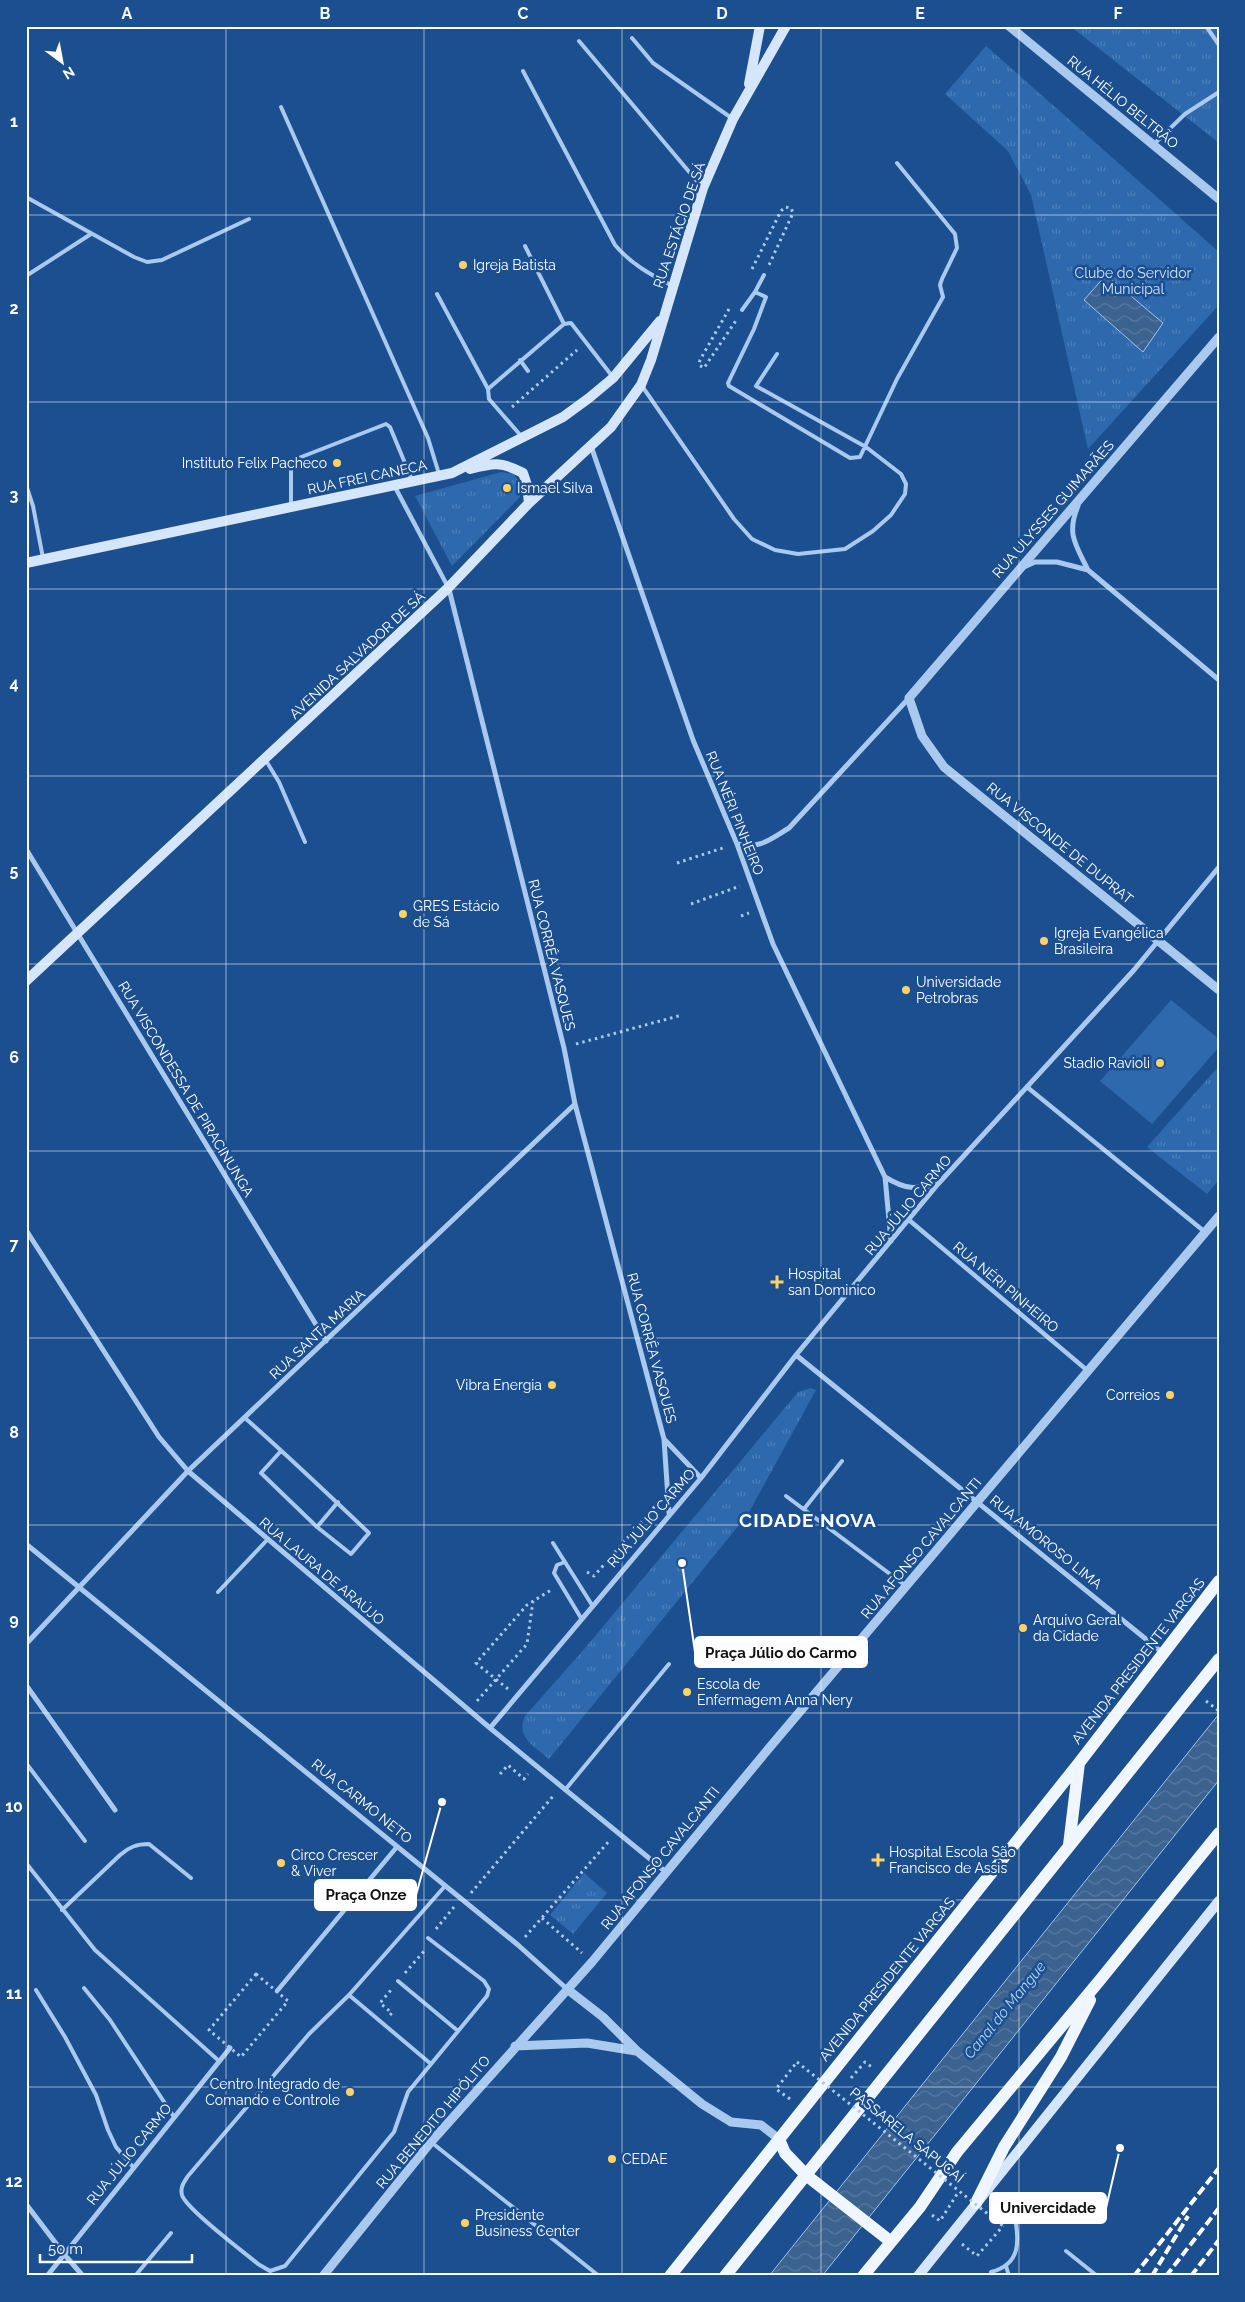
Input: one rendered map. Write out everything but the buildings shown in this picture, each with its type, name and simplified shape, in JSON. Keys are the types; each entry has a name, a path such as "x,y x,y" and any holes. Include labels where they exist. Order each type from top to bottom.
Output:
{"main road":[{"name":"RUA ESTÁCIO DE SÁ","path":"663,317 703,188 748,89 786,26"},
{"name":"RUA ESTÁCIO DE SÁ","path":"748,89 757,28"},
{"name":"RUA FREI CANECA","path":"26,563 394,487 452,473 562,417 613,378 663,317"},
{"name":"AVENIDA SALVADOR DE SÁ","path":"26,981 448,588 529,503 611,427 641,385 651,360 663,317"},
{"path":"452,473 494,463 509,465 523,473 527,485 529,503"},
{"name":"AVENIDA PRESIDENTE VARGAS","path":"671,2273 1079,1763 1219,1581"},
{"path":"1205,1599 1219,1587"},
{"path":"725,2276 1219,1659"},
{"path":"1069,1845 1079,1763"},
{"path":"863,2276 920,2207 957,2152 1219,1833"},
{"path":"918,2276 985,2188 1219,1901"},
{"path":"985,2188 1004,2147 1061,2057 1100,1980"},
{"path":"779,2138 785,2153 806,2175 890,2242"}],"street":[{"name":"RUA HÉLIO BELTRÃO","path":"1009,26 1219,199"},
{"name":"RUA ULYSSES GUIMARÃES","path":"909,698 1219,337"},
{"name":"RUA NÉRI PINHEIRO","path":"591,446 693,740 737,844 773,944 885,1177 891,1241"},
{"name":"RUA CORRÊA VASQUES","path":"394,487 448,588 564,1048 575,1104 664,1439 669,1513"},
{"path":"1081,498 1071,523 1076,546 1088,570"},
{"path":"1019,569 1035,562 1047,561 1065,563 1088,570 1219,680"},
{"path":"737,844 752,847 768,841 788,828 909,698"},
{"name":"RUA VISCONDE DE DUPRAT","path":"909,698 922,736 944,767 1219,990"},
{"name":"RUA VISCONDESSA DE PIRACINUNGA","path":"26,849 326,1342"},
{"name":"RUA JÚLIO CARMO","path":"490,1728 669,1513 701,1478 796,1355 938,1184 1159,941 1219,867"},
{"path":"1027,1088 1205,1232"},
{"name":"RUA SANTA MARIA","path":"26,1644 81,1588 188,1471 575,1104"},
{"path":"885,1177 904,1187 913,1188 938,1184"},
{"name":"RUA AFONSO CAVALCANTI","path":"567,1989 592,1962 906,1586 1219,1216"},
{"name":"RUA NÉRI PINHEIRO","path":"909,1220 1089,1371"},
{"name":"RUA LAURA DE ARAÚJO","path":"26,1230 159,1437 188,1471 535,1766 666,1872"},
{"name":"RUA AMOROSO LIMA","path":"796,1355 1164,1654"},
{"name":"RUA CORRÊA VASQUES","path":"664,1439 701,1478"},
{"name":"RUA CARMO NETO","path":"26,1544 396,1848 518,1945 567,1989 603,2017 636,2051 702,2104 731,2122 761,2124 779,2138"},
{"path":"26,1685 115,1810"},
{"path":"277,1991 396,1848"},
{"name":"RUA BENEDITO HIPÓLITO","path":"323,2276 431,2142 567,1989"},
{"path":"515,2046 587,2043 636,2051"},
{"name":"RUA JÚLIO CARMO","path":"47,2276 230,2048"},
{"path":"26,2204 83,2276"}],"lane":[{"path":"1206,26 1219,45"},
{"path":"632,38 653,63 733,119"},
{"path":"579,41 703,188"},
{"path":"523,71 615,245 631,261 649,274 673,286"},
{"path":"1153,145 1185,114 1219,92"},
{"path":"281,107 428,438 440,476"},
{"path":"755,292 766,297 754,329 728,383 729,386 850,458 860,457 897,379 944,297 940,285 957,248 955,234 897,163"},
{"path":"26,197 134,257 148,262 162,260 249,219"},
{"path":"26,276 91,234"},
{"path":"525,246 564,324"},
{"path":"742,310 764,275"},
{"path":"437,294 488,389 489,399 523,438"},
{"path":"488,389 564,324 571,323 587,341 613,378"},
{"path":"641,385 734,519 752,539 775,550 798,554 845,549 873,531 891,515 905,494 906,484 901,474 866,447 756,386 777,354"},
{"path":"520,360 528,370"},
{"path":"291,507 291,461 386,424 390,427 412,482"},
{"path":"26,485 33,506 43,560"},
{"path":"26,507 33,506"},
{"path":"265,759 278,782 304,842"},
{"path":"244,1418 281,1451 338,1502 369,1533 351,1554 317,1527 261,1473 281,1451"},
{"path":"804,1509 842,1461"},
{"path":"786,1496 906,1586"},
{"path":"317,1527 338,1502"},
{"path":"218,1592 268,1539"},
{"path":"553,1543 592,1605"},
{"path":"565,1562 557,1565 554,1573 581,1618"},
{"path":"563,1788 669,1664"},
{"path":"26,1763 85,1841"},
{"path":"62,1910 120,1855 140,1844 149,1844 191,1878"},
{"path":"26,1863 95,1950 219,2061"},
{"path":"430,1937 484,1981 489,1988 487,1996 408,2092 394,2132 285,2266 270,2271 258,2264 193,2209 182,2194 182,2186 188,2176 309,2034 349,1996 445,1886"},
{"path":"398,1981 458,2031"},
{"path":"84,1988 110,2020 174,2117"},
{"path":"36,1990 80,2064 96,2096 116,2146 133,2167"},
{"path":"349,1996 431,2064"},
{"path":"431,2142 600,2276"},
{"path":"985,2188 1027,2220"},
{"path":"991,2272 1006,2266 1015,2256 1016,2226 1014,2210"},
{"path":"135,2276 170,2233"},
{"path":"1066,2250 1096,2275"},
{"path":"1006,2266 1008,2276"}],"path":[{"path":"764,275 786,226"},
{"path":"704,368 742,310"},
{"path":"503,415 587,341"},
{"path":"676,863 737,844"},
{"path":"691,904 751,882"},
{"path":"564,1048 682,1015"},
{"path":"574,1576 583,1570 594,1576 656,1504 657,1494"},
{"path":"516,1696 476,1663 527,1605 560,1584"},
{"path":"469,1710 527,1644 534,1601"},
{"path":"500,1774 508,1765 524,1778 535,1766"},
{"path":"430,1937 563,1788"},
{"path":"518,1945 617,1832"},
{"path":"542,1918 592,1962"},
{"path":"256,1974 288,2001 242,2057 230,2048 209,2030 256,1974"},
{"name":"PASSARELA SAPUCAÍ","path":"776,2089 797,2062 1003,2226 977,2256"},
{"path":"940,2221 959,2192"}],"green space":[{"path":"1070,26 1219,26 1219,143"},
{"name":"Clube do Servidor Municipal","path":"986,46 1219,252 1219,305 1088,449 1031,195 1008,151 945,94"},
{"path":"501,472 514,474 522,488 520,497 452,566 415,496"},
{"name":"Stadio Ravioli","path":"1171,1000 1219,1039 1219,1047 1152,1124 1100,1081"},
{"path":"1219,1066 1219,1180 1207,1194 1147,1147"},
{"path":"811,1388 816,1390 748,1514 549,1759 533,1746 525,1736 523,1723 525,1716 586,1647 798,1392"},
{"path":"584,1873 607,1893 573,1934 550,1915"}],"water":[{"path":"1106,275 1163,323 1143,352 1084,300"},
{"name":"Canal do Mangue","path":"1219,1714 1219,1780 822,2276 769,2276"}],"railway":[{"path":"1134,2276 1219,2168"},
{"path":"1166,2276 1219,2208"},
{"path":"1152,2276 1188,2216"},
{"path":"1191,2276 1219,2240"}],"place":[{"name":"Igreja Batista","path":"463,265"},
{"name":"Instituto Felix Pacheco","path":"337,463"},
{"name":"Ismael Silva","path":"507,488"},
{"name":"GRES Estácio de Sá","path":"403,914"},
{"name":"Igreja Evangélica Brasileira","path":"1044,941"},
{"name":"Universidade Petrobras","path":"906,990"},
{"name":"Stadio Ravioli","path":"1160,1063"},
{"name":"Hospital san Dominico","path":"777,1282"},
{"name":"Vibra Energia","path":"552,1385"},
{"name":"Correios","path":"1170,1395"},
{"name":"Praça Júlio do Carmo","path":"682,1563"},
{"name":"Arquivo Geral da Cidade","path":"1023,1628"},
{"name":"Escola de Enfermagem Anna Nery","path":"687,1692"},
{"name":"Praça Onze","path":"442,1802"},
{"name":"Hospital Escola São Francisco de Assis","path":"878,1860"},
{"name":"Circo Crescer & Viver","path":"281,1863"},
{"name":"Centro Integrado de Comando e Controle","path":"350,2092"},
{"name":"Univercidade","path":"1120,2148"},
{"name":"CEDAE","path":"612,2159"},
{"name":"Presidente Business Center","path":"465,2223"}],"district":[{"name":"CIDADE NOVA","path":"808,1520"}]}
